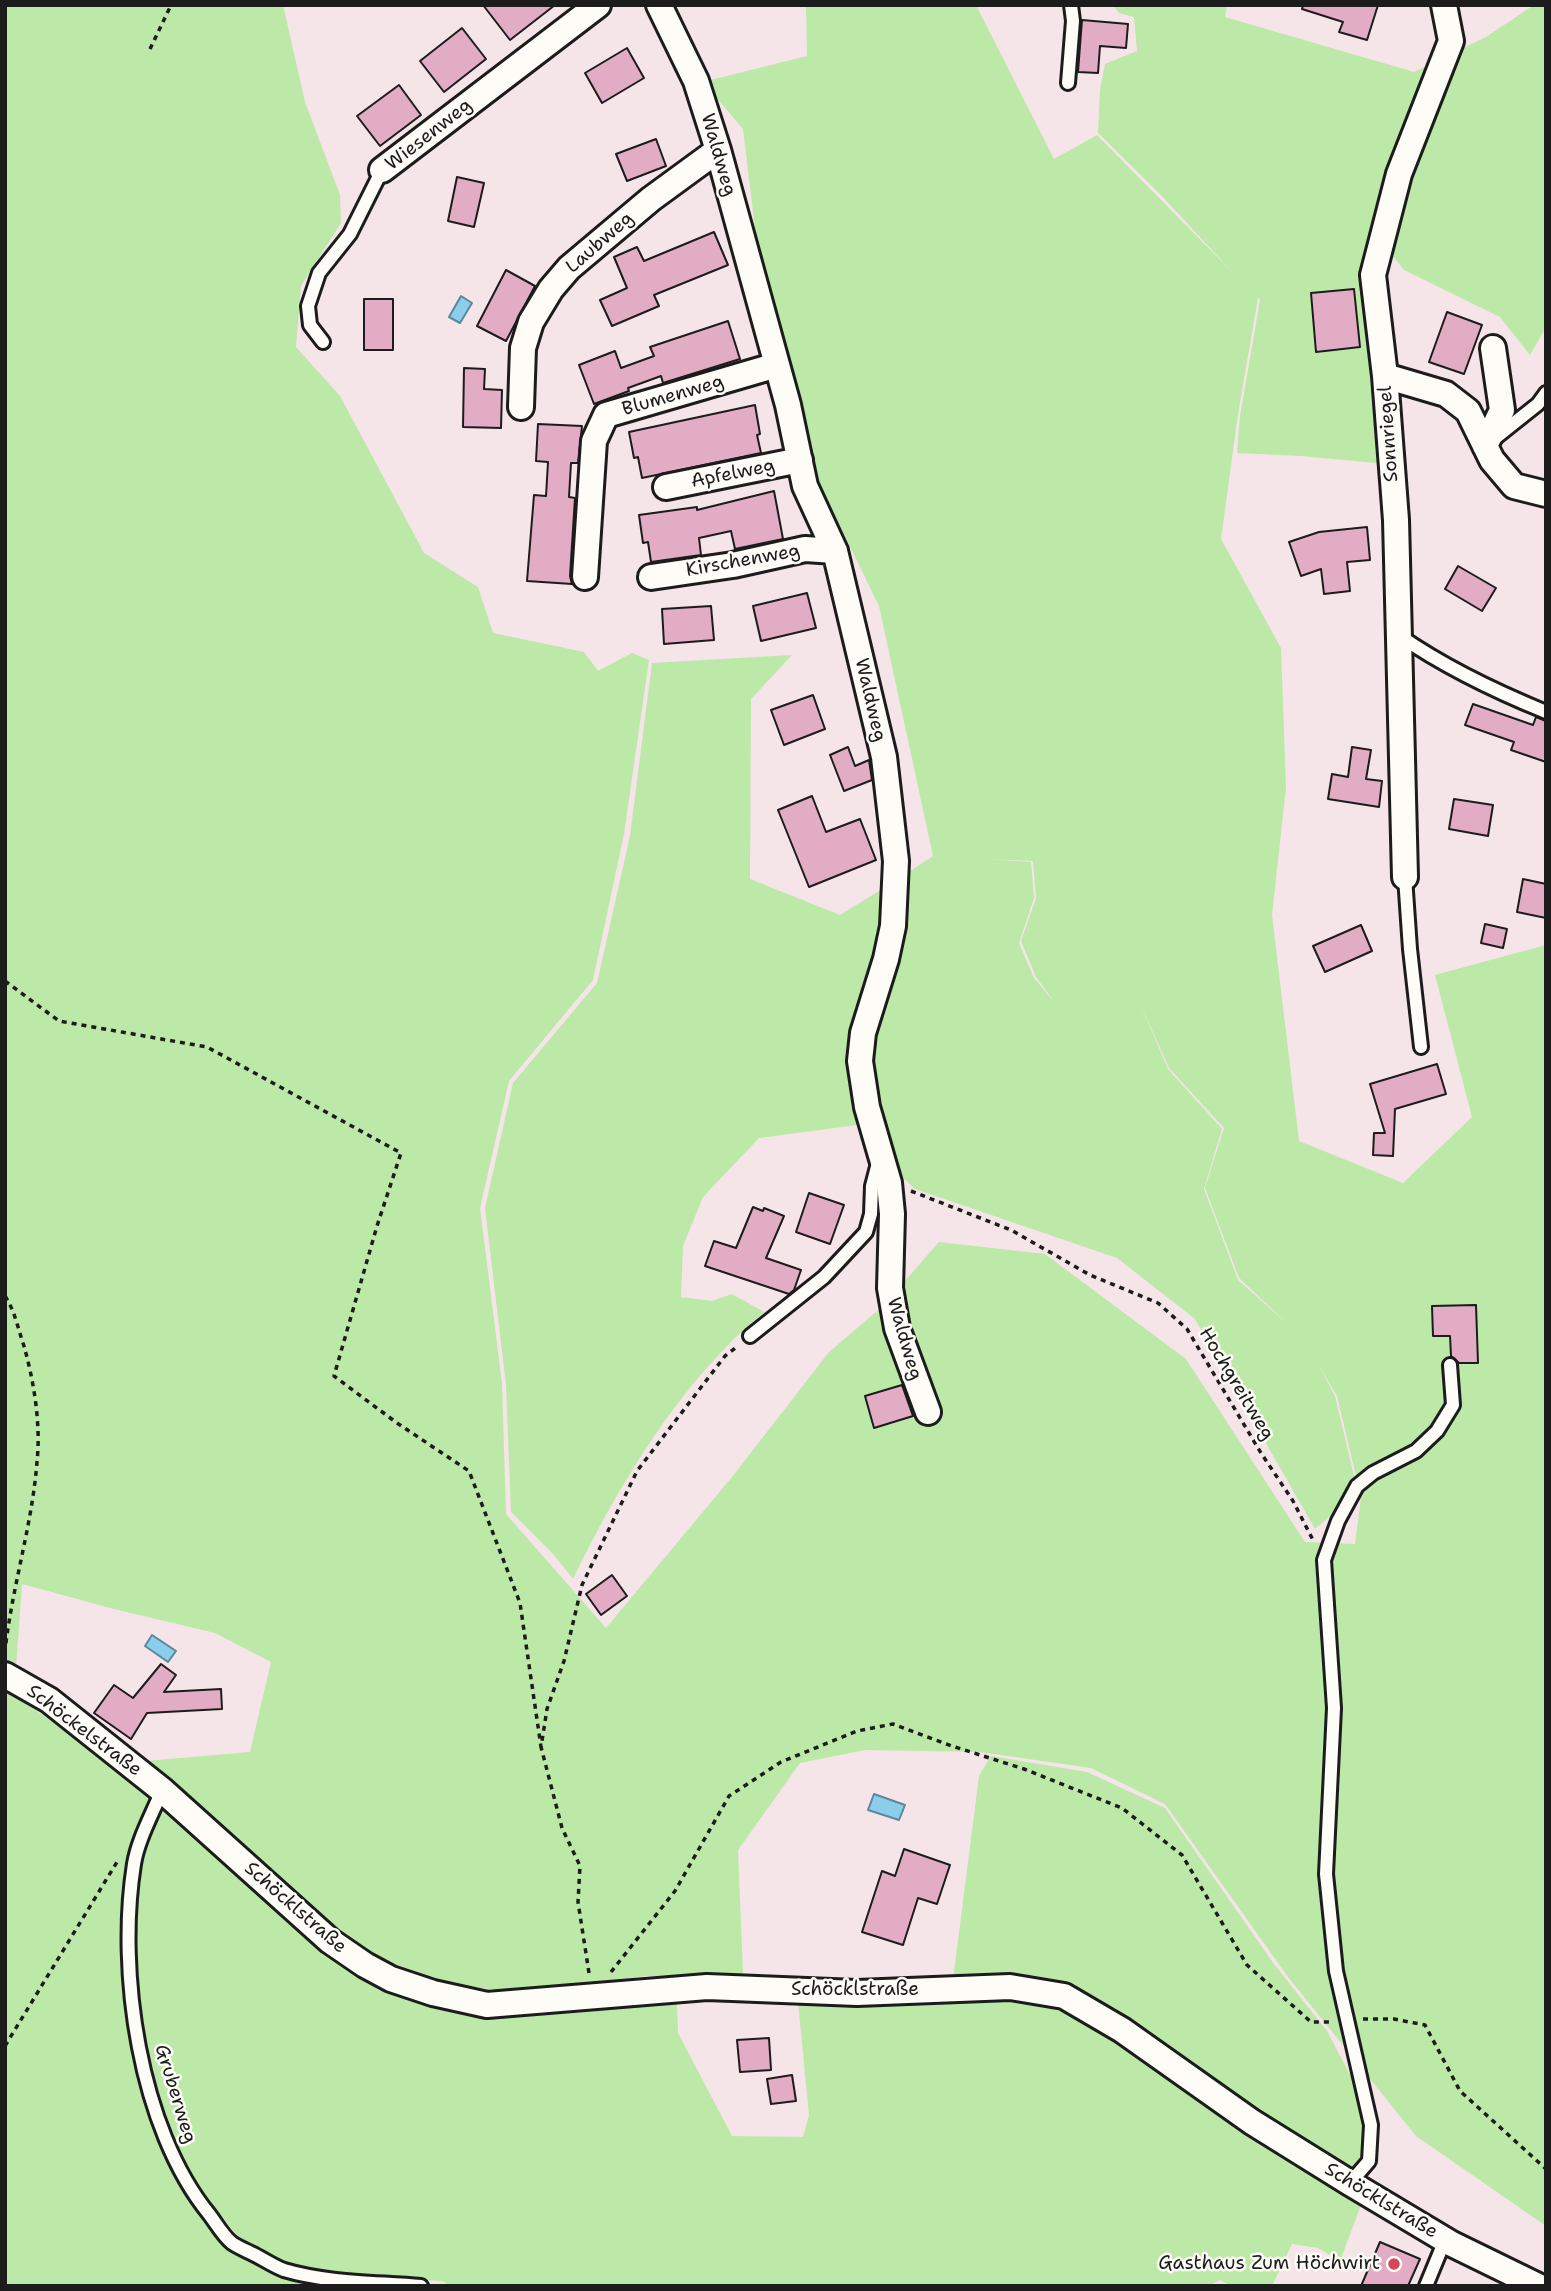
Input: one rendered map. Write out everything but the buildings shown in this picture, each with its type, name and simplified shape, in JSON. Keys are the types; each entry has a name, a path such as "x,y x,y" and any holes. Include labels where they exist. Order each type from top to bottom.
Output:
{"street":[{"name":"Wiesenweg","path":"382,170 598,5"},
{"name":"Waldweg","path":"659,5 696,80 718,150 777,365 805,486 835,551 884,757 896,861 893,926 886,959 863,1033 860,1061 867,1107 889,1183 892,1214 890,1288 897,1328 928,1412"},
{"name":"Sonnriegel","path":"1405,877 1395,520 1385,376 1373,275 1399,174 1451,41 1444,5"},
{"name":"Laubweg","path":"521,407 523,348 531,321 551,289 569,268 650,199 718,150"},
{"path":"1485,446 1502,410 1493,348"},
{"name":"Blumenweg","path":"585,577 594,441 606,415 777,365"},
{"path":"1385,376 1446,394 1468,411 1492,460 1514,486 1546,494"},
{"name":"Apfelweg","path":"666,487 800,460"},
{"name":"Kirschenweg","path":"651,576 733,565 805,549 835,551"},
{"name":"Schöckelstraße","path":"5,1675 49,1700 162,1790"},
{"name":"Schöcklstraße","path":"162,1790 330,1941 391,1979 433,1993 487,2005 707,1987 857,1993 1010,1987 1065,1996 1122,2030 1252,2122 1350,2183 1445,2240 1538,2286"}],"lane":[{"path":"1068,83 1073,21 1070,5"},
{"name":"Wiesenweg","path":"323,342 310,325 308,306 319,274 350,234 382,170"},
{"path":"1485,446 1538,404 1546,393"},
{"path":"1400,636 1491,688 1546,712"},
{"path":"1405,877 1412,976 1421,1047"},
{"path":"750,1336 824,1277 866,1232 871,1214 872,1186 880,1153"},
{"path":"1350,2183 1369,2161 1371,2125 1336,1971 1326,1874 1334,1708 1324,1560 1338,1521 1357,1486 1373,1473 1416,1451 1437,1431 1452,1405 1450,1365"},
{"name":"Gruberweg","path":"162,1790 135,1860 129,1904 128,1948 137,2031 145,2074 155,2111 177,2165 192,2193 232,2242 282,2269 334,2280 421,2286"},
{"path":"1426,2286 1445,2240"}],"path":[{"path":"150,49 171,5"},
{"path":"5,981 59,1021 207,1046 401,1153 334,1376 397,1423 469,1471 520,1603 541,1747 562,1828 580,1866 578,1902 593,1996"},
{"name":"Hochgreitweg","path":"889,1183 1011,1230 1090,1275 1158,1303 1187,1329 1293,1501 1324,1560"},
{"path":"5,1296 12,1306 32,1374 38,1460 29,1522 10,1608 5,1651"},
{"path":"541,1747 547,1709 564,1661 582,1585 637,1471 725,1356 750,1336"},
{"path":"593,1996 675,1891 729,1796 781,1762 857,1731 893,1724 1024,1769 1122,1808 1182,1855 1247,1965 1311,2022 1394,2019 1425,2025 1460,2091 1546,2169"},
{"path":"5,2046 119,1859"}],"green space":[{"path":"5,5 283,5 305,102 340,195 341,223 301,286 296,347 340,396 424,553 478,587 493,633 584,652 598,671 632,653 649,660 624,834 593,980 509,1081 480,1208 502,1384 506,1514 606,1628 732,1477 829,1352 883,1306 939,1242 1045,1254 1186,1359 1305,1542 1355,1544 1361,1497 1337,1396 1318,1364 1335,1396 1355,1480 1340,1507 1315,1529 1195,1319 1117,1258 915,1189 896,1171 866,1057 904,875 933,856 879,606 819,483 760,269 743,129 703,82 807,56 806,5 976,5 1054,159 1097,135 1234,274 1159,193 1098,133 1100,90 1105,64 1137,51 1134,17 1119,13 1113,5 1227,5 1225,17 1414,72 1486,37 1534,5 1546,5 1546,327 1530,355 1500,317 1404,270 1385,246 1425,139 1371,249 1387,464 1237,453 1240,416 1260,300 1258,298 1238,414 1221,539 1281,648 1286,788 1272,915 1299,1141 1403,1183 1472,1117 1435,975 1546,945 1546,2226 1416,2136 1288,1977 1165,1804 1091,1768 980,1752 865,1750 800,1763 738,1850 743,1975 647,1976 510,1992 448,1983 381,1959 332,1928 145,1761 250,1752 271,1662 215,1633 22,1584 16,1668 5,1678","holes":["988,859 1033,861 1036,898 1021,941 1036,977 1056,1004 1034,978 1019,943 1034,898 1031,862","1139,1001 1169,1068 1224,1128 1205,1188 1239,1278 1290,1326 1238,1280 1204,1189 1222,1129 1168,1069"]},
{"path":"792,655 751,699 750,879 840,915 892,883 873,991 865,1124 759,1138 703,1197 683,1246 681,1297 712,1301 732,1294 764,1312 706,1369 655,1435 632,1470 573,1579 554,1555 511,1512 506,1385 485,1208 513,1083 597,983 630,836 652,663"},
{"path":"5,1688 146,1789 151,1799 125,1903 138,2065 162,2149 176,2180 223,2239 255,2265 297,2280 333,2286 5,2286"},
{"path":"991,1756 1087,1772 1165,1808 1274,1964 1327,2031 1357,2088 1365,2142 1360,2165 1348,2172 1313,2151 1106,2008 953,1980 979,1776"},
{"path":"169,1807 406,1993 490,2018 551,2010 572,2013 598,2011 631,2004 677,2004 678,2033 732,2136 803,2137 809,2115 798,2002 994,2000 1069,2011 1361,2205 1340,2261 1318,2248 1292,2244 1272,2286 1231,2286 1220,2280 1208,2286 451,2286 442,2281 312,2273 277,2261 238,2236 203,2197 180,2153 150,2074 136,1989 133,1915 140,1863 158,1816"}],"water":[{"path":"461,296 472,303 460,323 449,317"},
{"path":"152,1635 176,1651 168,1662 145,1646"},
{"path":"874,1794 905,1805 899,1820 868,1810"}],"place":[{"name":"Gasthaus Zum Höchwirt","path":"1394,2264"}]}
